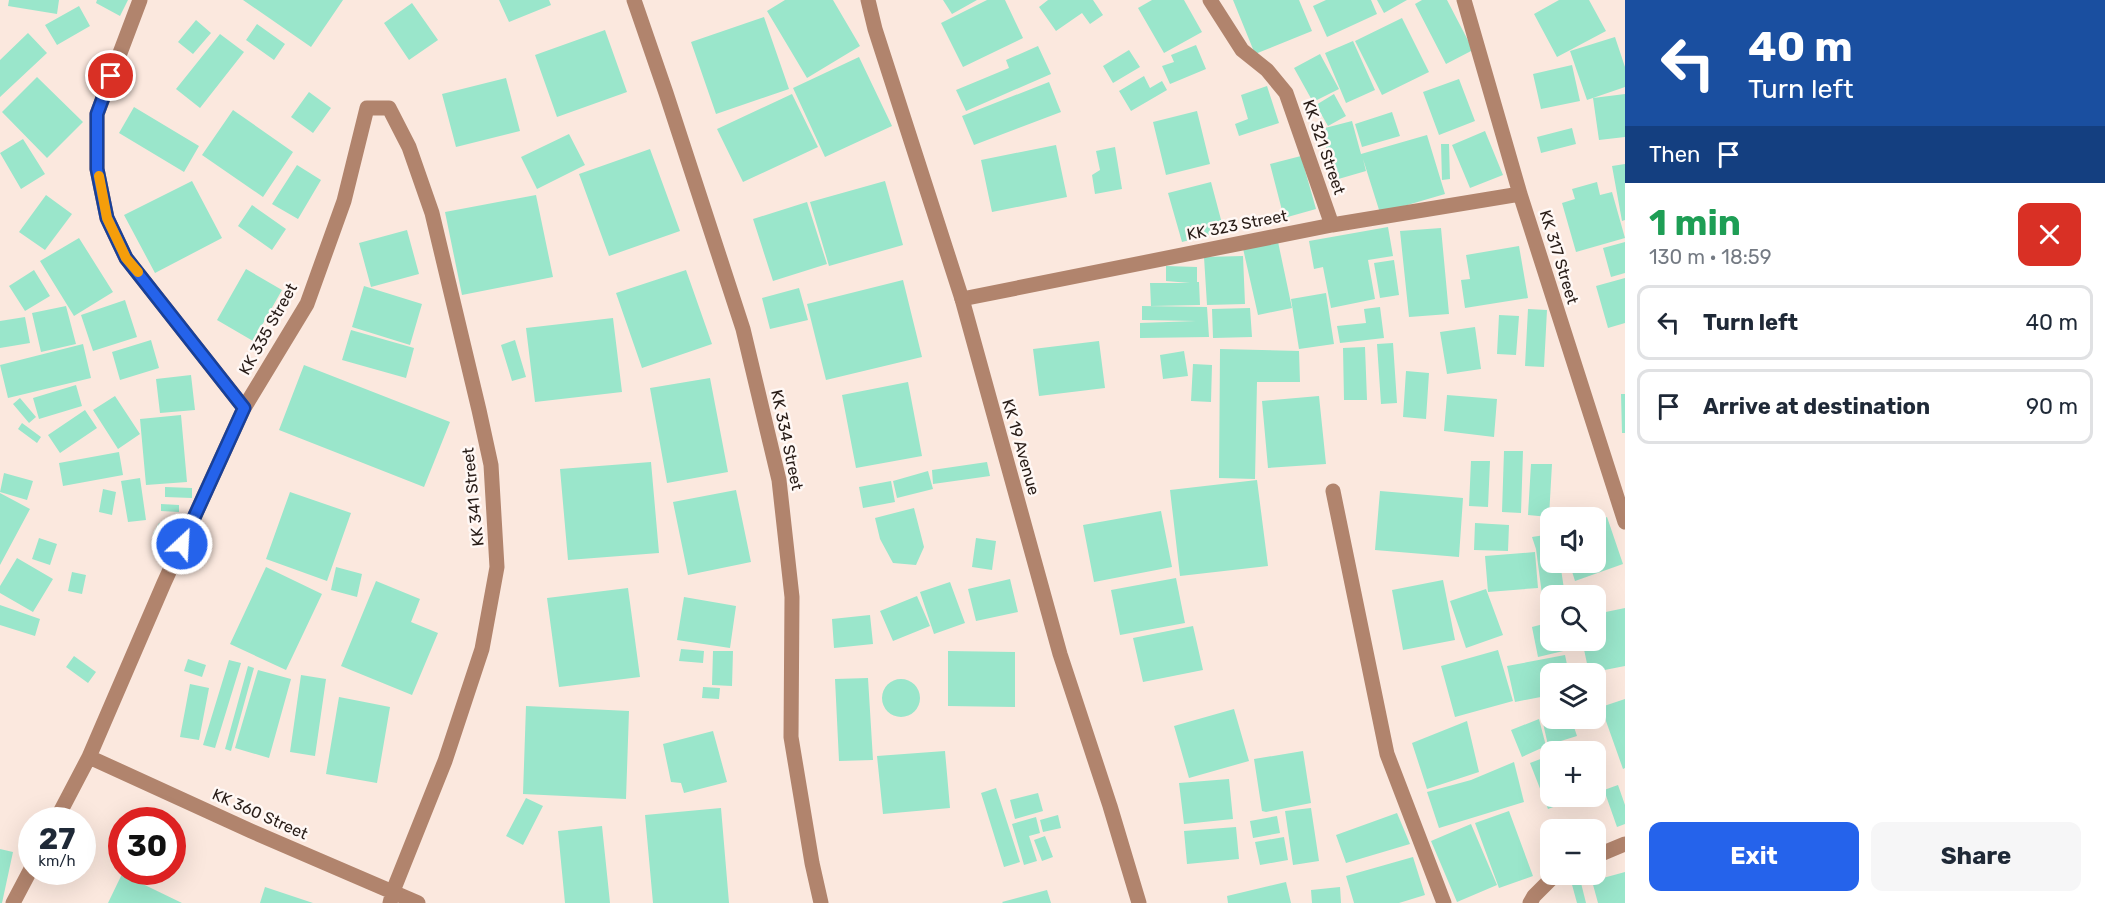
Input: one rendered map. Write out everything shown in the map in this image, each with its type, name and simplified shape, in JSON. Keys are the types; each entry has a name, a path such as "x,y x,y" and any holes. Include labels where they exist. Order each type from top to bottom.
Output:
{"street":[{"path":"140,0 97,114 97,169 107,218 126,258 244,408"},
{"name":"KK 334 Street","path":"634,0 743,329 779,480 792,597 791,737 812,863 822,903"},
{"name":"KK 19 Avenue","path":"868,0 875,29 962,299 1060,654 1139,903"},
{"name":"KK 321 Street","path":"1210,0 1242,50 1267,70 1286,93 1332,225"},
{"name":"KK 317 Street","path":"1464,0 1520,194 1625,522"},
{"name":"KK 335 Street","path":"63,807 89,757 164,583 244,408 307,304 344,201 367,108"},
{"name":"KK 341 Street","path":"367,108 389,108 410,147 432,213 491,465 497,567 482,649 445,761 392,897"},
{"name":"KK 323 Street","path":"962,299 1332,225 1520,194"},
{"path":"1333,491 1387,754 1444,903"},
{"name":"KK 360 Street","path":"89,757 392,897 418,903"},
{"path":"1606,852 1625,844"},
{"path":"13,903 22,885"},
{"path":"1530,903 1545,885"}],"building":[{"path":"9,0 59,0 57,14 8,6"},
{"path":"97,0 128,0 120,16 96,3"},
{"path":"243,0 343,0 311,47"},
{"path":"499,0 549,0 551,5 509,22"},
{"path":"785,0 833,0 860,46 807,78 767,11"},
{"path":"943,0 977,0 952,14"},
{"path":"987,0 1005,0 1023,38 963,67 941,23"},
{"path":"1048,0 1093,0 1103,15 1090,24 1082,13 1056,31 1039,7"},
{"path":"1152,0 1184,0 1202,32 1164,53 1138,8"},
{"path":"1233,0 1299,0 1312,31 1255,54"},
{"path":"1326,0 1371,0 1377,14 1327,37 1313,6"},
{"path":"1377,0 1407,0 1384,13"},
{"path":"1422,0 1447,0 1473,50 1446,64 1415,4"},
{"path":"1559,0 1589,0 1606,31 1557,57 1534,14"},
{"path":"412,3 438,40 409,60 384,23"},
{"path":"79,6 90,26 57,45 45,25"},
{"path":"764,17 789,89 716,114 691,42"},
{"path":"1402,18 1429,72 1382,95 1355,41"},
{"path":"196,20 211,33 193,54 178,42"},
{"path":"257,24 285,44 274,60 246,40"},
{"path":"605,30 627,92 557,117 535,55"},
{"path":"28,33 47,53 0,97 0,60"},
{"path":"220,34 244,52 200,108 176,89"},
{"path":"1615,37 1625,67 1625,87 1587,100 1570,51"},
{"path":"1353,41 1375,90 1346,103 1325,53"},
{"path":"1196,45 1206,69 1170,84 1162,66 1174,62 1171,55"},
{"path":"1038,46 1051,74 966,111 956,90 1009,68 1006,60"},
{"path":"1129,50 1140,67 1113,83 1103,66"},
{"path":"1320,54 1339,89 1313,102 1294,68"},
{"path":"859,57 892,126 825,157 793,88"},
{"path":"1572,65 1580,101 1541,109 1533,74"},
{"path":"1144,76 1150,88 1162,81 1167,90 1131,111 1119,91"},
{"path":"37,77 83,122 47,158 2,112"},
{"path":"506,78 520,131 456,147 442,94"},
{"path":"1459,79 1475,121 1439,135 1423,92"},
{"path":"1049,82 1061,112 974,145 962,116"},
{"path":"1267,86 1279,123 1239,136 1235,124 1248,119 1241,95"},
{"path":"309,92 331,108 313,133 291,117"},
{"path":"792,94 818,147 743,182 717,129"},
{"path":"1334,94 1346,116 1328,126 1316,105"},
{"path":"1625,94 1625,137 1599,140 1593,98"},
{"path":"134,107 199,146 184,172 119,133"},
{"path":"233,110 293,152 263,197 202,155"},
{"path":"1197,111 1210,164 1166,175 1153,122"},
{"path":"1392,112 1400,136 1362,147 1355,124"},
{"path":"1352,121 1361,154 1427,135 1445,194 1380,213 1363,159 1366,171 1335,180 1321,129"},
{"path":"1572,128 1576,144 1541,153 1537,137"},
{"path":"1485,131 1503,175 1470,188 1452,145"},
{"path":"569,134 585,165 537,189 521,157"},
{"path":"23,139 45,174 21,189 0,153"},
{"path":"1441,144 1449,144 1450,179 1442,180"},
{"path":"1056,145 1067,197 992,212 981,160"},
{"path":"1115,147 1122,189 1095,194 1092,175 1100,170 1096,151"},
{"path":"650,149 680,231 609,256 579,174"},
{"path":"1301,156 1316,209 1284,218 1270,164"},
{"path":"1625,164 1625,220 1622,221 1612,166"},
{"path":"297,165 321,180 298,219 272,204"},
{"path":"192,181 222,238 155,273 124,215"},
{"path":"885,181 903,245 829,266 810,202"},
{"path":"1211,182 1224,231 1182,242 1168,193"},
{"path":"1597,182 1600,195 1612,192 1625,238 1576,252 1562,203 1575,199 1572,189"},
{"path":"46,195 72,214 45,250 19,232"},
{"path":"536,195 553,277 462,295 445,212"},
{"path":"807,202 827,264 773,281 753,219"},
{"path":"252,205 286,229 272,250 238,226"},
{"path":"1388,227 1393,256 1368,260 1375,299 1331,308 1323,267 1314,269 1309,241"},
{"path":"1441,228 1449,314 1409,317 1400,231"},
{"path":"407,230 419,274 371,287 359,243"},
{"path":"1277,237 1292,308 1258,315 1242,244"},
{"path":"79,238 113,292 74,316 40,261"},
{"path":"1625,242 1625,273 1611,277 1603,248"},
{"path":"1519,246 1528,298 1465,308 1461,280 1470,279 1466,255"},
{"path":"1243,256 1245,304 1207,305 1204,257"},
{"path":"1394,260 1399,295 1380,298 1374,263"},
{"path":"1166,266 1197,267 1200,305 1151,306 1150,283 1190,283 1166,281"},
{"path":"246,269 282,290 253,341 217,320"},
{"path":"34,270 50,296 25,311 9,286"},
{"path":"686,270 712,344 642,368 616,293"},
{"path":"1625,278 1625,323 1608,328 1596,286"},
{"path":"903,280 922,357 826,380 807,304"},
{"path":"364,286 422,304 410,345 352,327"},
{"path":"799,288 808,320 770,329 762,298"},
{"path":"1326,293 1334,344 1299,349 1291,299"},
{"path":"125,300 137,337 93,351 81,315"},
{"path":"66,306 76,344 41,352 32,313"},
{"path":"1142,306 1207,307 1209,337 1140,338 1140,323 1196,321 1142,320"},
{"path":"1380,307 1384,338 1340,343 1337,326 1366,323 1364,309"},
{"path":"1250,308 1252,337 1213,338 1212,309"},
{"path":"1528,309 1547,310 1544,367 1525,366"},
{"path":"1499,315 1519,316 1516,355 1497,354"},
{"path":"25,317 30,343 0,348 0,321"},
{"path":"613,318 622,392 535,402 526,328"},
{"path":"1475,327 1481,369 1447,374 1440,332"},
{"path":"351,330 414,348 406,378 342,360"},
{"path":"151,340 159,368 120,380 112,352"},
{"path":"515,340 526,377 512,381 501,345"},
{"path":"1099,341 1105,388 1039,396 1033,349"},
{"path":"1393,343 1397,403 1381,404 1377,344"},
{"path":"83,344 91,378 8,398 0,365"},
{"path":"1365,347 1367,400 1344,400 1343,348"},
{"path":"1220,349 1299,351 1300,382 1257,382 1255,479 1219,478"},
{"path":"1184,351 1188,376 1163,379 1160,355"},
{"path":"1193,364 1212,365 1211,402 1191,401"},
{"path":"304,365 450,422 424,487 279,430"},
{"path":"1406,371 1429,373 1426,419 1403,417"},
{"path":"191,375 195,410 160,413 156,379"},
{"path":"710,378 728,472 667,483 650,388"},
{"path":"908,382 922,456 856,468 842,395"},
{"path":"76,385 82,406 39,419 33,398"},
{"path":"1621,394 1625,394 1625,433 1622,433"},
{"path":"1447,395 1497,399 1494,437 1444,431"},
{"path":"115,396 140,434 118,449 93,410"},
{"path":"1319,396 1326,464 1268,468 1262,401"},
{"path":"20,398 36,417 29,423 13,404"},
{"path":"85,410 97,428 60,453 48,435"},
{"path":"181,415 187,482 146,485 140,419"},
{"path":"22,423 41,437 37,443 18,429"},
{"path":"1504,451 1523,451 1521,513 1502,512"},
{"path":"119,452 123,475 63,486 59,463"},
{"path":"1471,461 1490,461 1488,507 1469,506"},
{"path":"651,462 659,553 568,560 560,469"},
{"path":"987,462 990,476 933,484 932,470"},
{"path":"1531,464 1552,464 1550,507 1540,507 1540,516 1528,515"},
{"path":"928,471 933,489 897,498 893,481"},
{"path":"4,473 33,481 27,500 0,492"},
{"path":"140,478 146,520 128,522 121,481"},
{"path":"1257,480 1268,566 1180,576 1170,490"},
{"path":"891,481 895,502 863,508 859,487"},
{"path":"165,487 192,488 192,498 165,497"},
{"path":"103,489 116,492 112,515 99,512"},
{"path":"736,490 751,562 688,575 673,502"},
{"path":"1380,491 1463,498 1459,557 1375,550"},
{"path":"290,492 351,513 327,581 266,559"},
{"path":"0,493 30,509 0,565"},
{"path":"161,504 179,505 179,512 161,511"},
{"path":"914,508 924,547 916,565 893,563 880,539 875,518"},
{"path":"1161,511 1172,567 1094,582 1083,525"},
{"path":"1606,517 1623,564 1606,570"},
{"path":"159,523 170,529 163,539 153,534"},
{"path":"1475,523 1509,525 1508,551 1474,550"},
{"path":"1540,536 1540,573 1562,573 1563,585 1541,585 1532,537"},
{"path":"39,538 57,544 50,565 32,559"},
{"path":"976,538 996,541 992,570 972,567"},
{"path":"1535,552 1538,588 1488,592 1485,556"},
{"path":"17,558 53,579 33,612 0,593 0,586"},
{"path":"266,567 322,594 286,670 230,644"},
{"path":"336,567 362,574 357,597 331,590"},
{"path":"72,572 86,575 82,594 68,591"},
{"path":"1572,573 1598,573 1575,581"},
{"path":"1176,578 1185,623 1120,635 1111,590"},
{"path":"1010,579 1018,612 976,621 968,589"},
{"path":"1443,580 1455,640 1403,650 1392,590"},
{"path":"376,581 420,599 411,622 438,633 412,695 341,666"},
{"path":"950,582 965,623 934,634 920,592"},
{"path":"628,588 640,677 559,687 547,598"},
{"path":"1486,589 1503,635 1466,648 1450,601"},
{"path":"917,596 930,626 893,641 880,611"},
{"path":"684,597 736,606 730,648 677,640"},
{"path":"0,605 40,619 35,636 0,625"},
{"path":"1625,608 1625,666 1606,670 1606,663 1587,663 1584,651 1606,651 1606,612"},
{"path":"870,615 873,644 834,648 832,619"},
{"path":"1540,625 1540,651 1563,651 1538,657 1532,627"},
{"path":"1193,626 1203,670 1143,682 1133,638"},
{"path":"681,649 704,651 703,663 679,661"},
{"path":"1498,650 1513,701 1455,717 1441,666"},
{"path":"713,651 733,651 732,686 712,685"},
{"path":"948,651 1015,652 1015,707 948,706"},
{"path":"1565,655 1567,663 1540,663 1540,697 1515,702 1507,666"},
{"path":"74,656 96,672 88,683 66,667"},
{"path":"188,659 206,665 202,677 184,671"},
{"path":"229,660 241,663 215,748 203,745"},
{"path":"248,666 254,668 231,751 225,749"},
{"path":"258,670 291,679 269,758 235,748"},
{"path":"301,675 326,679 315,756 290,752"},
{"path":"868,678 873,760 839,761 835,679"},
{"path":"901,679 908,680 914,685 919,691 919,705 914,711 908,716 901,717 894,716 888,711 883,705 882,698 883,691 888,685 894,680"},
{"path":"190,684 209,688 199,740 180,737"},
{"path":"703,687 720,688 719,699 702,698"},
{"path":"339,697 390,707 377,783 326,774"},
{"path":"1625,699 1625,768 1623,769 1606,721 1606,705"},
{"path":"526,706 629,711 626,799 523,794"},
{"path":"1234,709 1249,761 1189,778 1174,726"},
{"path":"1539,719 1545,741 1540,741 1540,749 1522,757 1511,730"},
{"path":"1467,721 1479,772 1427,789 1412,743"},
{"path":"1544,729 1575,729 1577,736 1561,741 1547,741"},
{"path":"713,731 727,782 684,793 681,783 671,782 663,744"},
{"path":"945,751 950,808 883,814 877,756"},
{"path":"1303,751 1311,803 1262,811 1254,759"},
{"path":"1540,759 1540,789 1530,763"},
{"path":"1514,762 1524,802 1439,828 1427,792 1471,780"},
{"path":"1229,779 1233,819 1184,824 1179,783"},
{"path":"1618,785 1625,805 1625,824 1617,827 1606,789"},
{"path":"996,788 1020,862 1004,867 981,793"},
{"path":"1038,793 1043,811 1015,819 1010,800"},
{"path":"526,798 543,806 523,845 506,836"},
{"path":"721,808 729,903 653,903 645,815"},
{"path":"1311,808 1319,861 1293,865 1285,811"},
{"path":"1509,811 1533,876 1499,888 1475,823"},
{"path":"1397,813 1410,844 1346,863 1336,835"},
{"path":"1058,815 1061,828 1043,832 1040,820"},
{"path":"1277,816 1280,833 1253,838 1250,821"},
{"path":"1036,817 1040,833 1029,836 1037,861 1024,865 1012,824"},
{"path":"1471,824 1497,885 1457,902 1431,841"},
{"path":"602,826 610,903 565,903 558,831"},
{"path":"1236,827 1239,859 1187,864 1184,831"},
{"path":"1045,836 1053,857 1042,861 1034,840"},
{"path":"1284,837 1288,860 1260,865 1255,842"},
{"path":"0,849 13,852 2,903 0,903"},
{"path":"1413,857 1425,895 1399,903 1354,903 1346,876"},
{"path":"1625,872 1625,903 1598,903 1593,885 1606,885 1606,877"},
{"path":"1286,882 1291,903 1228,903 1227,896"},
{"path":"117,885 145,885 182,903 108,903"},
{"path":"1572,885 1582,885 1586,903 1577,903"},
{"path":"265,887 313,903 260,903"},
{"path":"1340,887 1341,903 1312,903 1311,890"},
{"path":"1047,890 1051,903 1002,902"}],"slow traffic":[{"path":"99,176 107,218 126,258 138,272"}],"route":[{"path":"111,76 97,114 97,169 107,218 126,258 244,408 182,544"}]}
